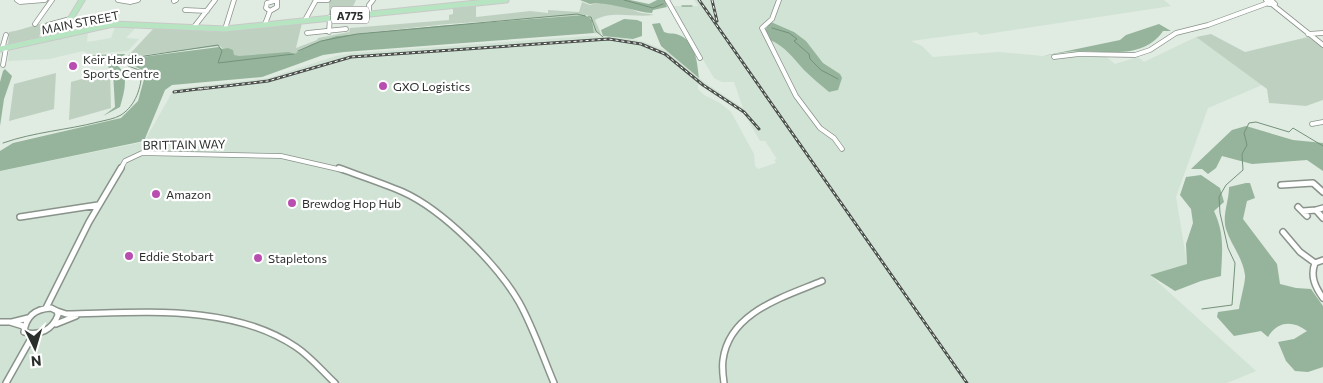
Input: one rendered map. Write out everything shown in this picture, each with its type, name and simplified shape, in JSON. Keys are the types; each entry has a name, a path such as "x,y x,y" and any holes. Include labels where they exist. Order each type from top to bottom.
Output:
{"main road":[{"path":"60,36 82,0"},
{"name":"A775","path":"194,27 224,29 506,0"},
{"name":"MAIN STREET","path":"3,48 119,23 194,27"}],"street":[{"path":"18,1 45,0"},
{"path":"35,24 52,0"},
{"path":"118,0 130,2 138,0"},
{"path":"194,27 215,0"},
{"path":"224,29 234,0"},
{"path":"305,20 316,0 328,0"},
{"path":"369,14 369,5 373,0"},
{"path":"666,0 700,58"},
{"path":"779,0 772,19 762,28 796,96 820,128 834,138 842,149"},
{"path":"1273,3 1282,0"},
{"path":"1054,57 1079,54 1135,55 1150,50 1176,32 1208,25 1268,1 1273,3 1323,45"},
{"path":"186,10 207,11"},
{"path":"265,24 270,11"},
{"path":"329,32 330,17"},
{"path":"48,25 70,19"},
{"path":"307,34 346,29"},
{"path":"1308,34 1323,33"},
{"path":"3,65 4,38"},
{"path":"1312,124 1323,122"},
{"name":"BRITTAIN WAY","path":"46,308 120,165 142,153 281,156 335,167 405,193 433,211 471,242 495,269 519,302 554,383"},
{"path":"1281,185 1313,183 1323,192"},
{"path":"20,217 98,206"},
{"path":"1307,216 1301,209 1316,210 1323,208"},
{"path":"1316,210 1323,218"},
{"path":"1283,232 1300,252 1315,264"},
{"path":"1323,260 1315,264 1311,273 1315,285 1323,298"},
{"path":"724,383 724,350 732,332 744,319 781,298 822,282"},
{"path":"33,335 24,332 23,326 28,318 46,308 82,314 197,315 250,325 296,347 334,383"},
{"path":"51,327 57,319 57,311"},
{"path":"6,383 33,335 63,319 82,314"},
{"path":"0,322 28,318"},
{"path":"10,322 23,326"}],"shaded area":[{"path":"318,0 356,0 350,13 329,15 329,1"},
{"path":"694,0 1164,0 1171,6 980,35 977,32 911,41 922,46 933,57 998,52 1043,56 1081,51 1102,53 1115,64 1138,57 1144,62 1196,37 1262,85 1208,108 1176,197 1187,264 1150,275 1256,371 1227,383 0,383 0,171 144,142 174,89 268,78 336,56 354,53 588,36 624,38 644,42 665,50 676,57 704,82 743,108 734,82 722,82 714,78 671,6 698,6","holes":["771,22 794,32 806,41 823,63 840,74 829,92 778,43","698,84 745,115 760,141 765,141 777,159 774,160 776,163 758,169 755,166 754,154 731,112 720,103 704,95 698,89"]},
{"path":"582,2 590,5 614,4 640,13 654,15 609,15 602,17 595,20 601,34 594,33 593,22 587,15 448,24 336,36 312,44 294,54 219,63 223,49 220,46 127,57 154,28 220,32 302,23 296,48 318,38 349,32 350,28 449,20 449,15 453,14 453,7 476,5 476,17 530,11 548,13 548,10 579,12"},
{"path":"51,22 42,27 39,38 8,45 9,32"},
{"path":"137,26 126,38 139,39 128,51 89,54 83,51 49,59 8,61 9,49 88,31 87,42 111,38 115,27"},
{"path":"1211,34 1245,52 1308,37 1323,48 1323,100 1306,106 1269,103 1267,89 1196,37"},
{"path":"110,71 111,108 69,120 71,82"},
{"path":"56,73 54,109 9,121 14,84"}],"green space":[{"path":"580,0 630,0 649,4 657,0 665,0 667,7 653,10 652,13 612,5 590,4"},
{"path":"585,15 592,20 594,33 344,52 323,55 262,77 172,85 165,90 144,141 0,171 0,151 13,143 121,118 138,101 146,72 130,64 134,58 219,47 233,50 234,55 239,56 289,52 294,54 312,44 336,36"},
{"path":"624,19 642,22 642,36 633,39 603,36 601,30"},
{"path":"771,22 794,32 806,41 823,63 840,74 842,78 838,90 829,92 807,73 785,49 770,40 765,30"},
{"path":"660,23 664,32 683,37 692,46 699,78 661,46 652,24"},
{"path":"1159,24 1171,31 1163,31 1147,46 1137,49 1126,52 1076,51 1043,56 1120,40 1126,35"},
{"path":"125,54 117,65 124,74 125,79 120,107 103,116 115,107 113,72 108,67 109,61 91,58 89,55"},
{"path":"5,69 12,76 4,99 0,126 0,82"},
{"path":"1246,126 1293,140 1323,143 1323,171 1307,160 1252,164 1222,156 1216,168 1208,174 1202,169 1191,169 1232,130"},
{"path":"1201,175 1220,188 1224,202 1214,211 1221,236 1221,276 1175,291 1150,275 1187,264 1186,244 1193,223 1191,209 1180,195 1186,177"},
{"path":"1250,183 1255,198 1247,201 1243,219 1277,264 1280,284 1311,289 1323,306 1323,367 1308,372 1295,371 1286,361 1278,342 1294,339 1307,331 1302,327 1291,324 1281,325 1268,337 1261,331 1234,336 1217,317 1218,312 1239,309 1245,275 1242,263 1226,229 1225,218 1229,187"}],"waterway":[{"path":"624,0 653,8 663,4"},
{"path":"682,6 692,6"},
{"path":"298,51 321,41 357,34 577,14 585,16"},
{"path":"588,17 591,17 596,31 603,37"},
{"path":"772,28 789,33 797,39 794,41 809,54 810,59 821,70 838,79"},
{"path":"131,58 218,45 222,51 218,63 294,54"},
{"path":"3,143 27,136 116,118 121,115 134,101 139,90 142,71 128,66 128,60"},
{"path":"1202,309 1232,305 1235,263 1228,248 1220,213 1219,197 1226,185 1243,170 1242,154 1247,145 1244,133 1249,123 1256,122 1289,132 1293,128 1323,146"}],"railway":[{"path":"699,0 967,383"},
{"path":"712,0 717,21"},
{"path":"200,89 268,81 351,57 609,39 641,44 665,54 703,85 744,112 759,129"},
{"path":"174,92 206,88"}],"place":[{"name":"Keir Hardie Sports Centre","path":"73,66"},
{"name":"GXO Logistics","path":"383,86"},
{"name":"Amazon","path":"156,194"},
{"name":"Brewdog Hop Hub","path":"292,203"},
{"name":"Eddie Stobart","path":"129,256"},
{"name":"Stapletons","path":"258,258"}]}
